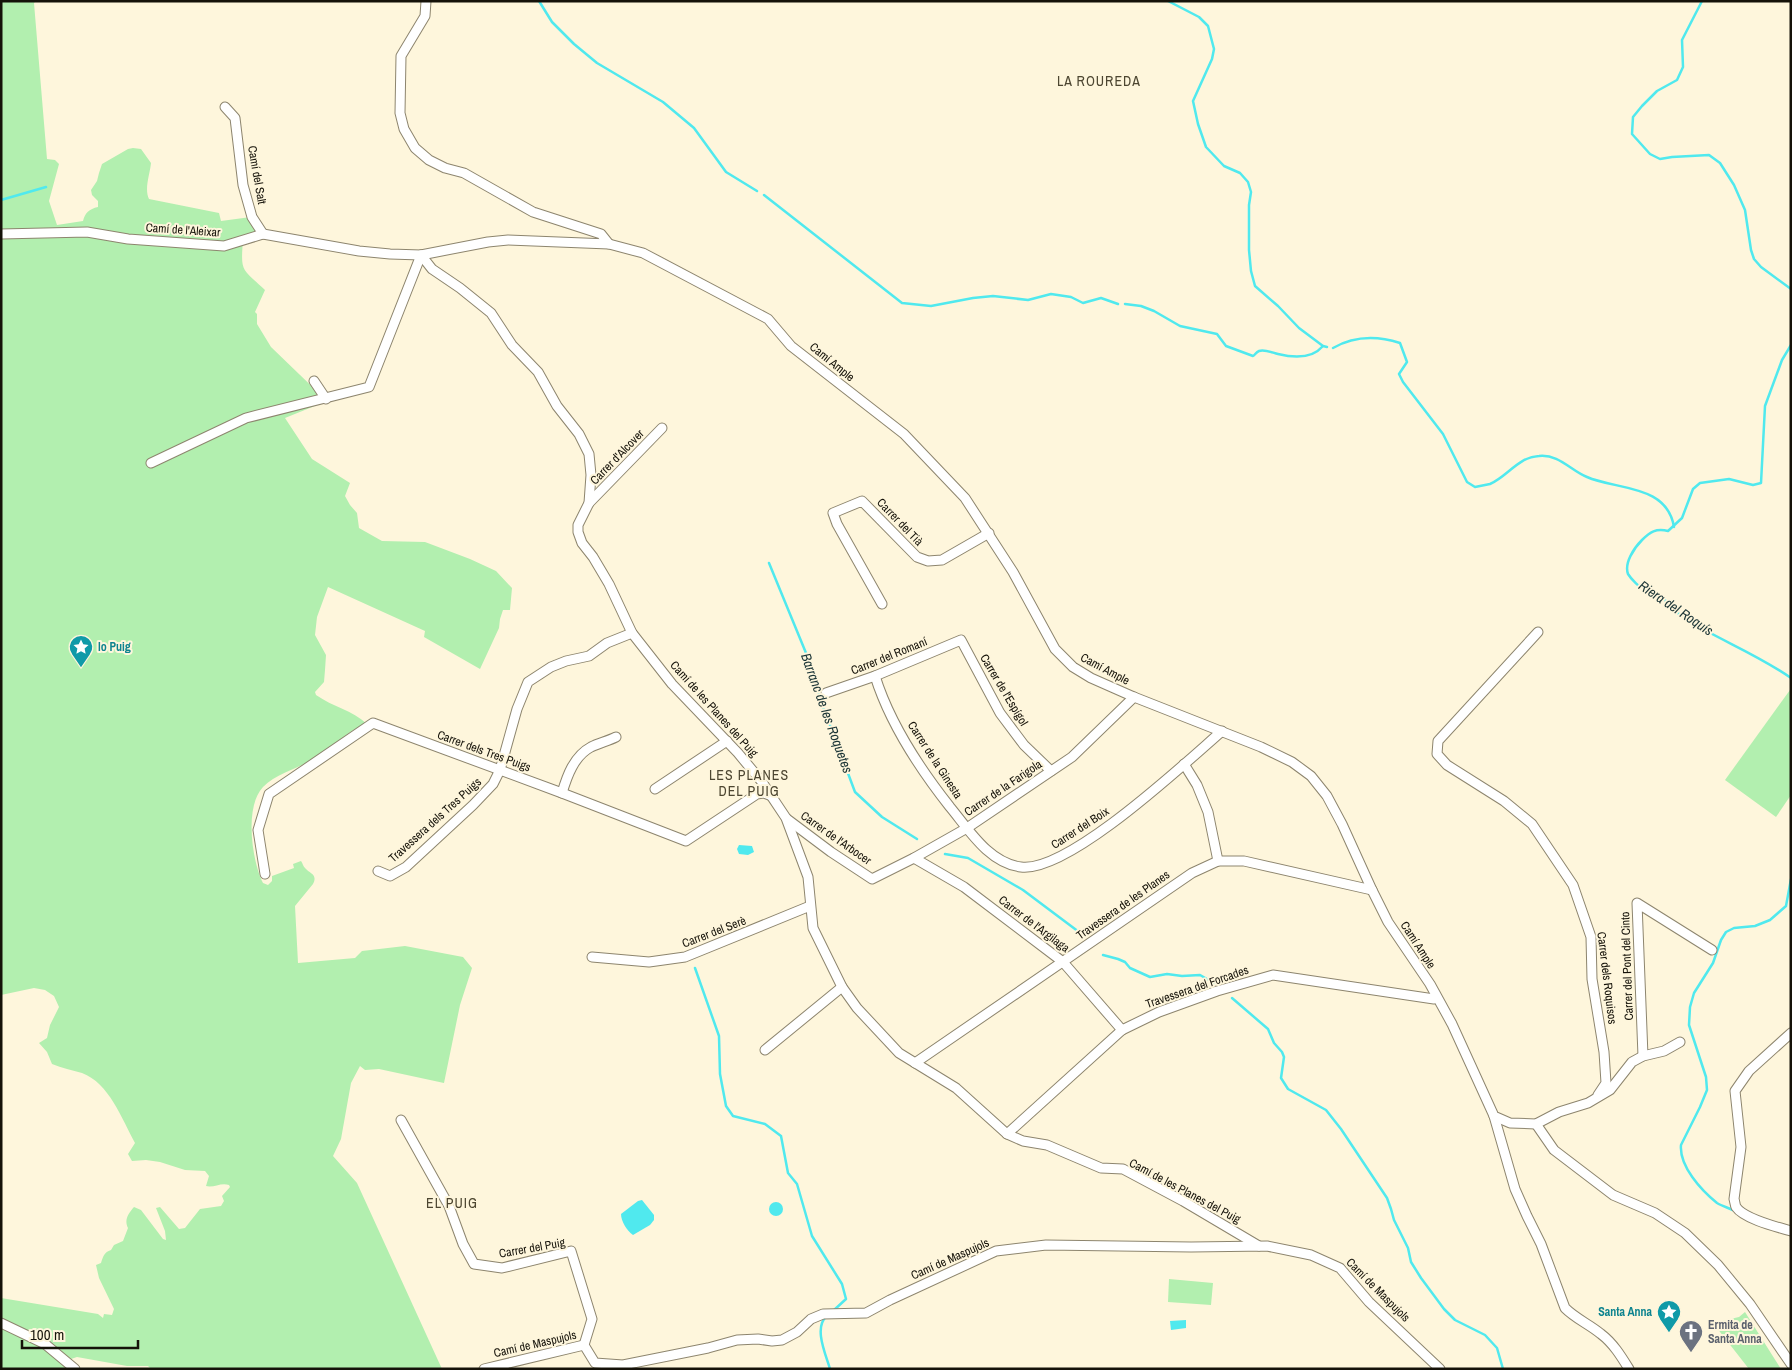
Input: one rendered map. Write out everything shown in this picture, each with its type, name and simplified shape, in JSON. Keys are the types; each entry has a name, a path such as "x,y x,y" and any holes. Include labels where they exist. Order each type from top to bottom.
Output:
{"street":[{"path":"426,1 425,16 400,56 400,113 404,129 415,148 429,160 445,168 464,173 533,212 601,234 609,244"},
{"name":"Camí del Salt","path":"229,106 235,118 243,185 252,217 263,234"},
{"name":"Camí de l'Aleixar","path":"1,234 87,232 128,238 224,246 263,234 359,251 420,255"},
{"name":"Camí Ample","path":"420,255 508,240 609,244 643,253 768,319 791,346 904,434 965,498 1013,572 1055,650 1073,667 1091,678 1134,697 1261,747 1292,762 1312,776 1327,796 1338,817 1388,922 1430,984 1452,1024 1494,1116 1515,1189 1542,1244 1565,1308 1572,1316 1604,1335 1629,1369"},
{"path":"151,463 246,418 369,387 420,255"},
{"name":"Camí de les Planes del Puig","path":"420,255 432,269 490,313 512,345 538,372 557,406 579,434 589,454 591,475 589,503 578,525 578,532 582,543 609,584 632,633 672,684 727,741 762,782 786,818 808,877 813,928 842,987 857,1008 899,1054 956,1088 1008,1134 1023,1141 1054,1148 1101,1168 1123,1169 1183,1201 1259,1246"},
{"path":"314,381 326,399"},
{"name":"Carrer d'Alcover","path":"589,503 662,428"},
{"name":"Carrer del Tià","path":"882,604 837,524 833,513 862,501 917,557 928,561 942,560 989,533"},
{"name":"Carrer dels Roquisos","path":"1538,632 1438,741 1437,754 1447,765 1504,801 1532,824 1573,884 1591,937 1592,979 1604,1052 1606,1083 1596,1097"},
{"path":"500,770 517,709 528,682 551,667 566,661 589,656 607,643 632,633"},
{"name":"Carrer del Romaní","path":"826,693 875,676 961,640"},
{"name":"Carrer de l'Espígol","path":"961,640 1000,713 1024,745 1051,771"},
{"name":"Carrer de la Ginesta","path":"875,676 879,690 903,739 937,791 967,828"},
{"name":"Carrer de la Farigola","path":"872,879 967,828 1072,757 1134,697"},
{"name":"Carrer dels Tres Puigs","path":"265,874 258,830 269,794 373,723 562,792 686,841 757,794 764,793 772,796"},
{"name":"Carrer del Boix","path":"967,828 987,851 1001,861 1021,867 1039,865 1055,860 1103,832 1222,731"},
{"path":"562,792 567,774 575,762 589,748 616,738"},
{"path":"655,789 727,741"},
{"path":"1184,764 1197,785 1208,812 1218,861"},
{"name":"Travessera dels Tres Puigs","path":"378,871 390,876 406,866 473,805 493,784 500,770"},
{"name":"Carrer de l'Arbocer","path":"786,818 831,852 872,879"},
{"name":"Carrer de l'Argilaga","path":"914,858 964,887 1063,962 1122,1030"},
{"name":"Travessera de les Planes","path":"915,1063 1192,873 1218,861 1244,861 1372,890"},
{"name":"Carrer del Pont del Cinto","path":"1643,1056 1637,903 1712,950"},
{"name":"Carrer del Serè","path":"592,956 649,962 685,957 810,906"},
{"name":"Travessera del Forcades","path":"1008,1134 1122,1030 1158,1012 1186,1001 1273,975 1434,999"},
{"path":"766,1050 842,987"},
{"path":"1791,1033 1749,1070 1735,1091 1741,1147 1734,1199 1736,1207 1745,1214 1772,1226 1791,1231"},
{"path":"1494,1116 1510,1123 1536,1124 1559,1112 1588,1103 1610,1090 1632,1062 1643,1056 1664,1051 1680,1042"},
{"name":"Carrer del Puig","path":"401,1120 449,1206 463,1244 474,1264 502,1268 571,1252 592,1319 584,1345"},
{"path":"1536,1124 1554,1150 1614,1195 1655,1213 1685,1233 1718,1265 1750,1304 1791,1364"},
{"name":"Camí de Maspujols","path":"484,1369 584,1345 595,1363 623,1365 708,1348 737,1340 782,1340 797,1332 817,1316 823,1314 866,1313 890,1300 996,1252 1046,1245 1259,1246 1311,1255 1340,1268 1369,1302 1440,1369"},
{"path":"1,1323 45,1344 75,1369"}],"green space":[{"path":"1,1 36,1 34,3 47,159 55,160 59,164 49,201 57,225 83,221 88,212 98,207 98,201 92,195 91,190 97,181 102,164 133,148 141,149 151,163 147,186 149,199 219,213 221,221 251,217 257,229 256,232 243,238 242,263 251,277 265,290 255,312 257,314 257,324 271,347 327,401 285,418 312,459 350,483 345,496 357,513 359,528 382,541 425,542 470,559 496,571 512,588 510,610 503,610 499,628 480,669 424,637 425,631 328,587 317,617 315,635 326,655 324,682 315,692 322,699 355,715 367,724 347,734 317,758 269,782 257,796 253,807 253,848 263,883 268,885 272,881 272,876 294,868 293,864 301,861 315,878 313,884 295,906 298,963 355,958 362,951 405,946 463,957 472,968 460,1005 444,1083 379,1069 365,1070 360,1066 351,1083 341,1139 333,1156 357,1183 442,1369 151,1369 148,1366 127,1366 77,1357 71,1359 51,1344 1,1321 1,1298 98,1314 103,1318 104,1314 112,1315 114,1309 99,1278 96,1265 101,1263 104,1255 114,1245 123,1241 128,1228 127,1217 134,1207 141,1210 163,1239 166,1240 165,1231 156,1208 160,1207 179,1229 185,1228 200,1209 221,1206 224,1201 222,1196 230,1187 226,1184 206,1186 209,1176 205,1171 185,1170 160,1162 146,1160 132,1161 128,1154 135,1143 120,1113 107,1093 100,1085 82,1073 52,1064 47,1052 39,1043 47,1038 50,1025 59,1007 54,996 45,990 34,988 1,995"},
{"path":"1790,690 1791,795 1776,817 1725,780"},
{"path":"1169,1279 1213,1283 1211,1305 1168,1302"},
{"path":"1745,1312 1781,1369 1749,1369 1713,1323 1739,1317"},
{"path":"1,1327 43,1347 69,1369 1,1369"}],"water":[{"path":"739,845 752,846 754,852 748,855 739,854 737,849"},
{"path":"642,1200 654,1215 654,1220 650,1225 633,1235 625,1226 621,1214"},
{"path":"773,1202 779,1202 783,1209 779,1216 773,1216 769,1212 769,1206"},
{"path":"1186,1320 1186,1328 1171,1330 1170,1321"}],"waterway":[{"path":"539,1 552,22 574,44 597,63 663,102 694,128 726,172 757,191"},
{"path":"1168,1 1199,17 1208,26 1214,49 1212,59 1193,101 1206,147 1224,166 1240,173 1248,182 1251,192 1249,205 1249,250 1255,286 1299,328 1327,347"},
{"path":"1702,1 1682,40 1683,67 1677,80 1657,91 1642,106 1633,117 1632,134 1650,154 1660,159 1709,155 1720,163 1734,185 1745,210 1754,259 1761,267 1791,289"},
{"path":"1,200 46,187"},
{"path":"764,195 902,303 931,306 973,298 993,296 1028,300 1051,294 1071,297 1083,303 1101,298 1118,304"},
{"path":"1125,304 1141,306 1154,311 1180,326 1217,334 1226,346 1253,356 1258,351 1264,350 1296,357 1314,353 1323,346"},
{"path":"1333,348 1349,341 1366,338 1400,343 1407,362 1399,374 1403,382 1443,434 1467,482 1475,487 1496,481 1519,463 1532,457 1553,457 1587,477 1651,496 1662,503 1669,513 1674,527"},
{"name":"Riera del Roquís","path":"1791,345 1782,360 1765,406 1761,483 1753,485 1729,479 1700,483 1693,489 1682,518 1668,531 1657,530 1645,537 1630,556 1627,565 1629,576 1638,585 1645,590 1656,592 1684,618 1791,678"},
{"name":"Barranc de les Roquetes","path":"769,563 806,653 821,701 855,792 882,817 917,839"},
{"name":"Barranc de les Roquetes","path":"945,854 968,858 1023,890 1079,932"},
{"name":"Riera del Roquís","path":"1735,1211 1717,1203 1704,1191 1687,1169 1681,1153 1681,1145 1707,1090 1706,1077 1689,1025 1690,1007 1694,993 1713,963 1721,940 1726,932 1734,928 1755,926 1770,920 1786,906 1791,879"},
{"name":"Barranc de les Roquetes","path":"1103,955 1125,962 1130,968 1150,977 1167,974 1182,976 1200,975 1214,983"},
{"path":"695,968 719,1036 720,1074 726,1106 733,1116 765,1124 781,1136 788,1173 797,1184 812,1236 842,1284 846,1299 833,1311"},
{"name":"Barranc de les Roquetes","path":"1232,998 1268,1029 1274,1043 1284,1057 1281,1078 1288,1089 1326,1110 1341,1129 1387,1198 1394,1220 1408,1248 1411,1262 1421,1278 1444,1309 1455,1320 1485,1335 1497,1348 1503,1369"},
{"path":"827,1316 823,1321 821,1334 830,1369"}],"place":[{"name":"lo Puig","path":"81,668"},
{"name":"Santa Anna","path":"1669,1333"},
{"name":"Ermita de Santa Anna","path":"1691,1353"}],"district":[{"name":"LA ROUREDA","path":"1099,81"},
{"name":"LES PLANES DEL PUIG","path":"749,784"},
{"name":"EL PUIG","path":"452,1203"}]}
